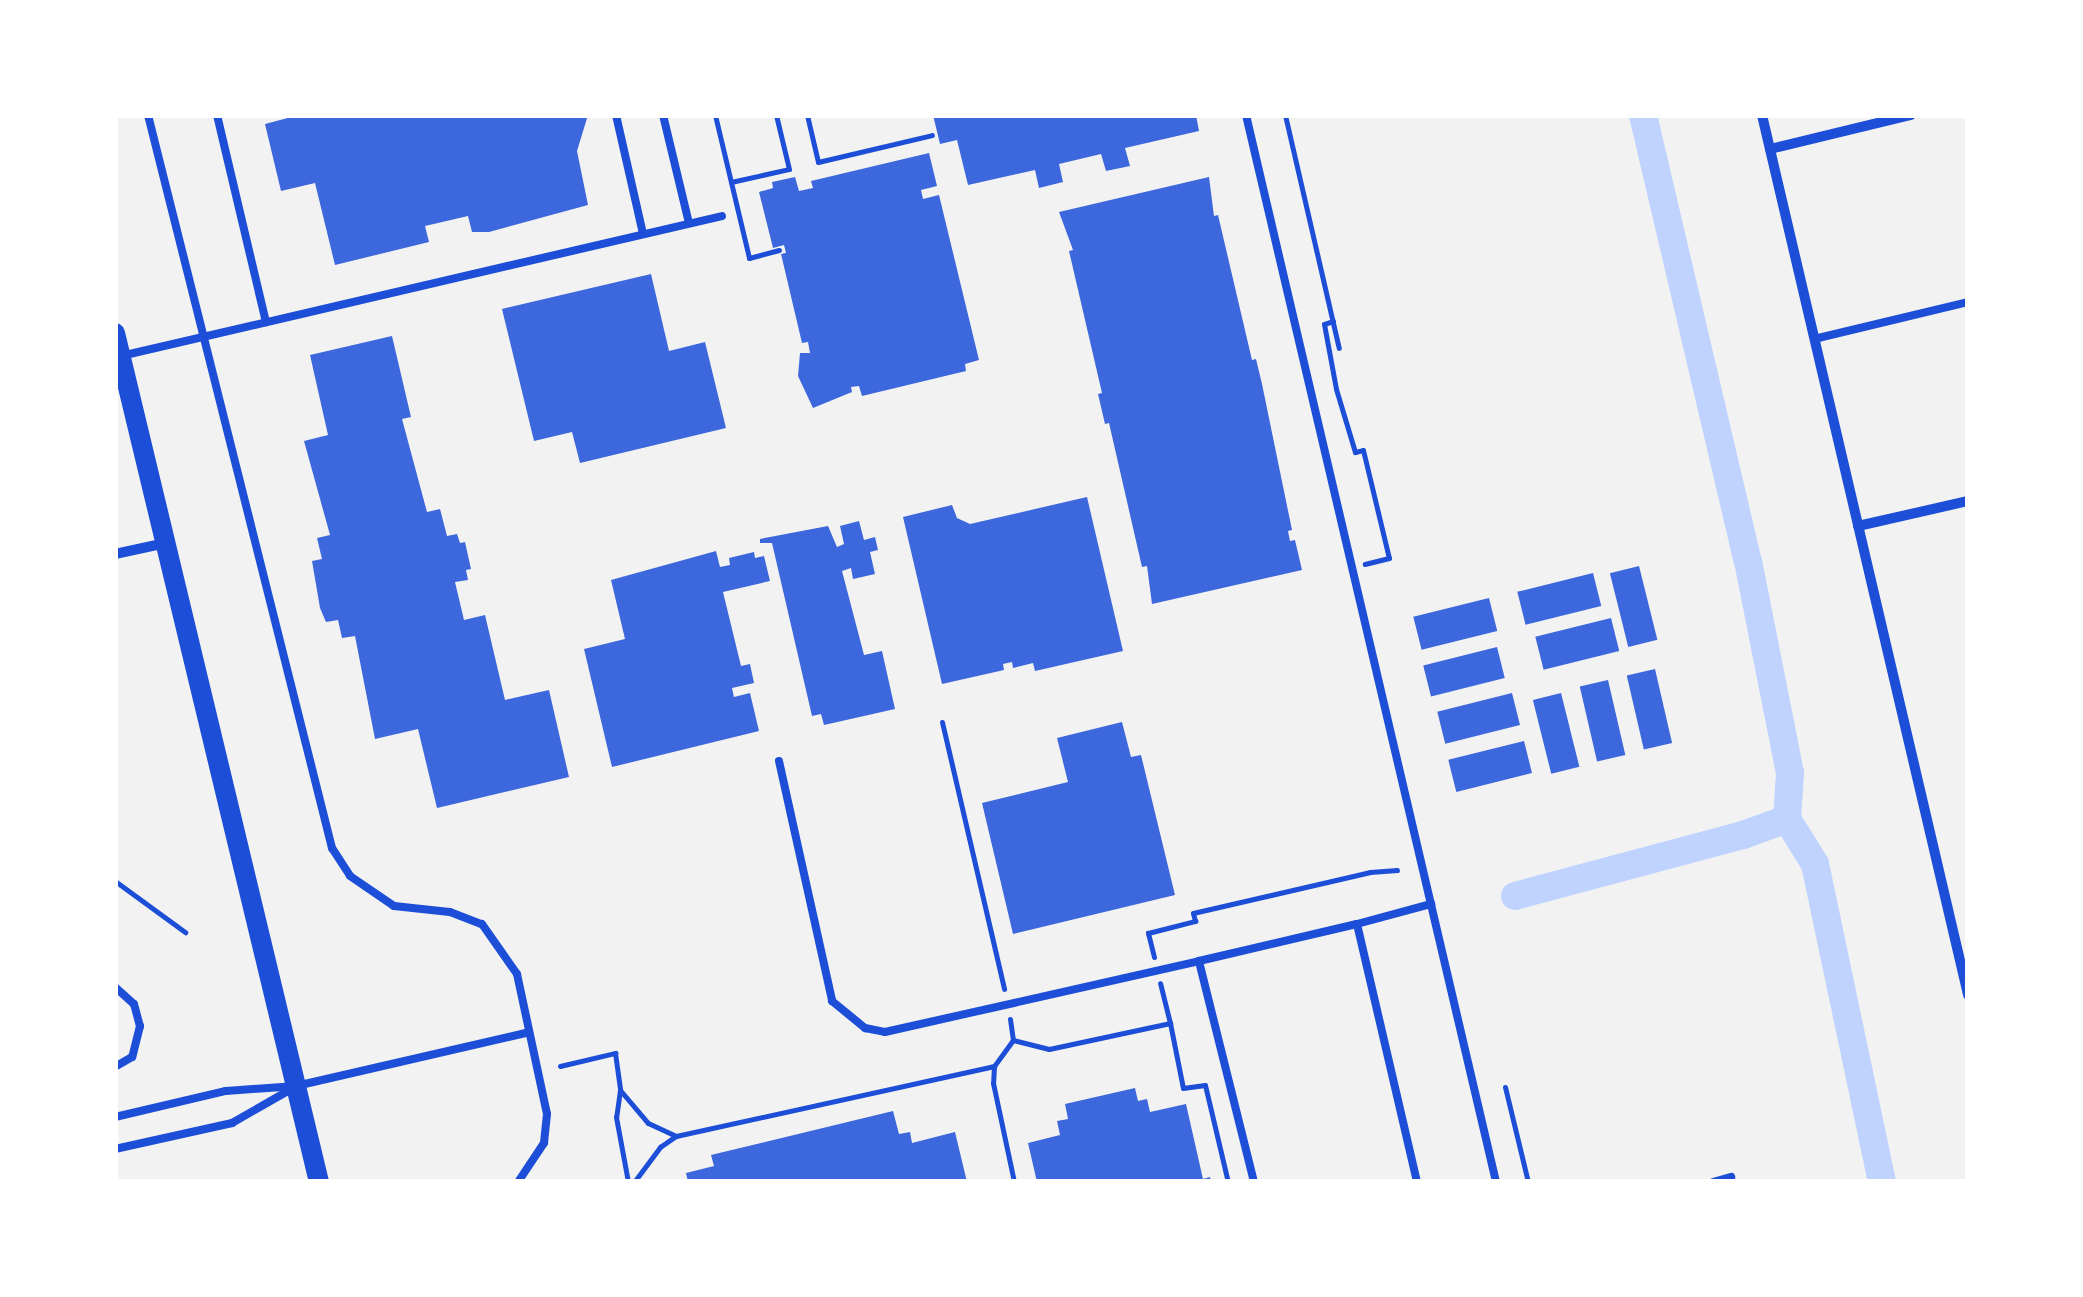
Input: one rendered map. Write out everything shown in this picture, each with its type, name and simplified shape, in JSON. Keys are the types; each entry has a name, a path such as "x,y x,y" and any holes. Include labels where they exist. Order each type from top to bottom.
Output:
{"main road":[{"path":"115,333 319,1182"}],"street":[{"path":"1762,115 1968,995"},
{"path":"1770,149 1911,115"},
{"path":"1858,526 1968,501"},
{"path":"115,554 167,543"}],"lane":[{"path":"148,115 332,848 350,876 394,906 450,912 482,924 517,974 547,1114 544,1143 518,1182"},
{"path":"216,115 266,322"},
{"path":"616,115 643,234"},
{"path":"663,115 689,224"},
{"path":"1246,115 1496,1182"},
{"path":"121,356 722,216"},
{"path":"1814,339 1968,302"},
{"path":"779,761 832,1001 845,1016 885,1032 1431,904"},
{"path":"1357,924 1416,1182"},
{"path":"1200,961 1254,1182"},
{"path":"115,988 134,1004 140,1026 132,1057 115,1067"},
{"path":"115,1117 226,1091 296,1086 529,1032"},
{"path":"115,1149 232,1123 296,1086"},
{"path":"1713,1182 1731,1177"}],"path":[{"path":"714,115 749,258 779,250"},
{"path":"731,182 789,169 776,115"},
{"path":"807,115 818,162 932,136"},
{"path":"1284,115 1339,348"},
{"path":"1333,322 1324,324 1336,390 1355,452 1364,450 1389,558 1352,567"},
{"path":"942,722 1013,1040 994,1066 993,1082 1014,1182"},
{"path":"1228,1182 1205,1085 1183,1088 1148,933 1195,921 1194,913 1370,872 1397,870"},
{"path":"115,881 186,932"},
{"path":"1013,1040 1050,1049 1170,1023"},
{"path":"560,1066 614,1053 620,1090 616,1117 631,1182"},
{"path":"631,1182 660,1147 676,1136 994,1066"},
{"path":"1505,1087 1528,1182"},
{"path":"620,1090 648,1123 676,1136"}],"building":[{"path":"299,115 588,115 577,151 588,205 489,232 472,232 468,216 425,226 429,242 335,265 315,183 281,191 265,124"},
{"path":"933,115 1196,115 1199,131 1125,148 1130,166 1106,171 1101,154 1059,164 1063,182 1039,188 1035,170 968,185 957,140 940,144"},
{"path":"929,153 937,186 921,190 923,199 939,195 979,360 965,364 966,371 862,396 859,386 851,387 852,392 813,408 798,376 800,353 810,353 808,342 802,343 781,254 786,253 784,245 773,248 759,192 773,188 772,182 795,177 799,191 813,188 811,181"},
{"path":"1209,177 1214,216 1218,215 1252,360 1256,359 1262,384 1292,530 1288,531 1290,541 1295,540 1302,570 1152,604 1147,566 1142,567 1109,423 1105,424 1098,394 1102,393 1069,251 1073,250 1059,212"},
{"path":"651,274 669,351 705,342 726,428 580,463 572,432 534,441 502,309"},
{"path":"392,336 411,417 402,419 427,512 440,509 447,536 457,534 460,543 465,542 471,569 466,570 468,580 455,582 464,620 485,615 505,700 549,690 569,777 437,808 418,729 375,739 355,636 342,638 338,620 326,622 320,608 312,561 322,559 317,538 330,535 304,441 328,435 310,355"},
{"path":"1087,497 1123,651 1035,671 1033,663 1013,668 1012,662 1003,664 1004,670 942,684 903,517 952,505 957,518 970,524"},
{"path":"859,521 864,540 875,537 878,550 870,552 875,574 853,579 851,568 842,571 864,655 882,651 895,709 824,725 821,714 812,716 772,543 760,543 760,539 828,526 837,547 844,544 840,526"},
{"path":"716,551 720,567 730,565 729,558 754,552 755,558 764,556 770,581 723,592 741,666 750,664 754,683 732,688 734,697 750,693 759,731 612,767 584,649 625,639 611,580"},
{"path":"1639,566 1657,640 1628,647 1610,573"},
{"path":"1593,573 1601,606 1526,625 1517,592"},
{"path":"1489,598 1497,631 1422,650 1413,617"},
{"path":"1611,618 1619,651 1544,670 1535,637"},
{"path":"1497,647 1505,678 1431,696 1423,665"},
{"path":"1655,669 1672,743 1644,750 1627,676"},
{"path":"1608,680 1625,755 1597,762 1580,687"},
{"path":"1512,693 1520,725 1445,744 1437,712"},
{"path":"1561,693 1579,767 1551,774 1533,700"},
{"path":"1122,722 1131,757 1141,755 1175,895 1013,934 982,803 1068,782 1057,738"},
{"path":"1524,741 1532,773 1456,792 1448,760"},
{"path":"1135,1088 1138,1101 1147,1099 1150,1112 1186,1104 1203,1179 1210,1177 1211,1182 1037,1182 1028,1143 1060,1135 1057,1121 1068,1119 1065,1104"},
{"path":"893,1111 899,1134 910,1132 912,1143 955,1132 967,1182 688,1182 686,1173 714,1166 711,1155"}],"waterway":[{"path":"1643,115 1748,561 1790,773 1787,819"},
{"path":"1515,896 1743,835 1787,819 1815,864 1882,1182"}]}
